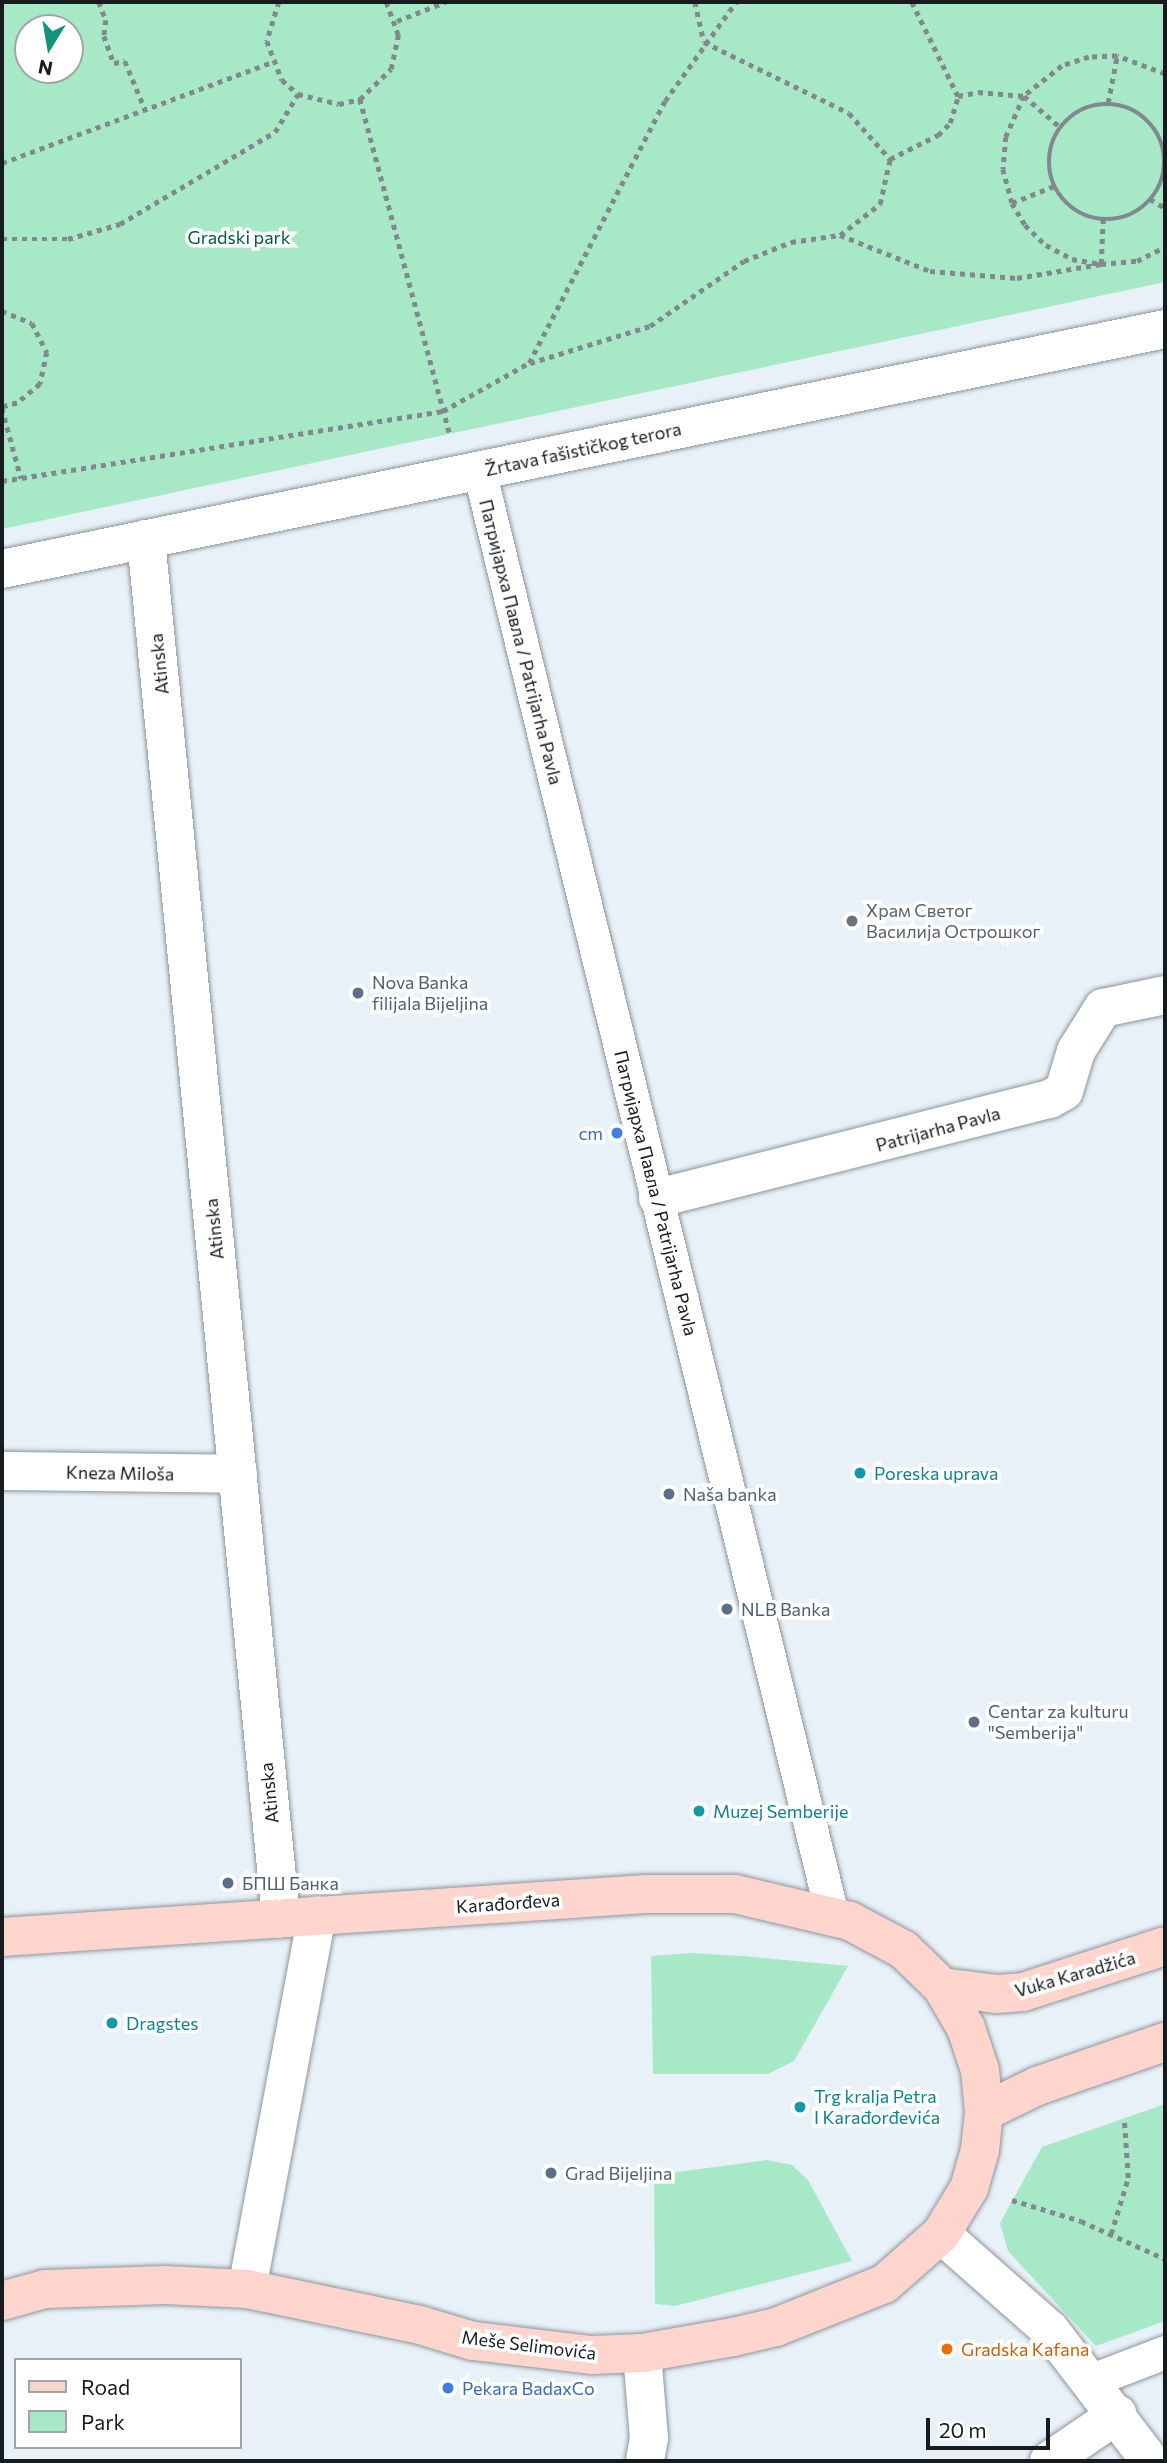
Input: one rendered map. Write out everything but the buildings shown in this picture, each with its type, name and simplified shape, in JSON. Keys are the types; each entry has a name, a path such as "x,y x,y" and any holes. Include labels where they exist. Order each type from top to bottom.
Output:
{"main road":[{"name":"Karađorđeva","path":"2,1937 299,1917 735,1894 832,1915 894,1943 942,1987 966,2028"},
{"name":"Vuka Karadžića","path":"942,1987 1023,1992 1165,1946"},
{"name":"Meše Selimovića","path":"2,2301 45,2289 165,2285 247,2289 420,2325 473,2341 591,2355 642,2353 776,2327 884,2284 941,2234 969,2188 980,2150 984,2112 980,2070 966,2028"},
{"path":"984,2112 1037,2086 1165,2042"}],"street":[{"name":"Žrtava fašističkog terora","path":"2,569 1165,329"},
{"name":"Патријарха Павла / Patrijarha Pavla","path":"470,472 659,1198 832,1915"},
{"name":"Atinska","path":"146,539 238,1474 299,1917 247,2289"},
{"name":"Patrijarha Pavla","path":"659,1198 1051,1099 1064,1091 1076,1051 1103,1008 1165,995"},
{"name":"Kneza Miloša","path":"2,1471 238,1474"},
{"path":"941,2234 1051,2330 1118,2414 1150,2461"},
{"path":"1092,2380 1165,2352"},
{"path":"642,2353 649,2438 645,2461"},
{"path":"1049,2461 1118,2414"}],"path":[{"path":"99,2 106,20 104,36 114,63 125,61 145,109"},
{"path":"279,2 267,41 272,62 298,94 318,102 360,99 391,69 398,48 397,21 386,2"},
{"path":"397,21 444,2"},
{"path":"695,2 704,42"},
{"path":"529,363 666,102 704,42 736,2"},
{"path":"890,159 938,135 950,123 958,96 912,2"},
{"path":"704,42 849,113 890,159"},
{"path":"1101,264 1072,259 1046,245 1012,203 1003,169 1006,136 1024,96 1062,66 1089,57 1117,56 1165,74"},
{"path":"1108,103 1117,56"},
{"path":"2,163 272,62"},
{"path":"958,96 978,92 1024,96 1060,127"},
{"path":"2,239 68,239 120,224 275,132 298,94"},
{"path":"360,99 443,411 470,472"},
{"path":"1108,103 1145,117 1164,142 1163,177 1150,199 1133,214 1103,219 1074,209 1055,186 1049,152 1060,127 1079,111 1108,103"},
{"path":"2,481 443,411 529,363 650,326 764,250 840,235 880,204 890,159"},
{"path":"1012,203 1055,186"},
{"path":"1150,199 1165,208"},
{"path":"1101,264 1103,219"},
{"path":"840,235 897,261 957,277 1017,278 1137,261 1165,247"},
{"path":"2,311 32,323 47,352 40,384 30,395 2,407 20,478"},
{"path":"1111,2234 1128,2178 1124,2118"},
{"path":"1012,2200 1111,2234 1165,2259"}],"green space":[{"name":"Gradski park","path":"2,2 1165,2 1165,282 2,529"},
{"path":"691,1953 848,1966 794,2061 768,2074 653,2074 651,1956"},
{"path":"1165,2104 1165,2321 1096,2346 1008,2251 1000,2223 1042,2147"},
{"path":"767,2160 792,2165 808,2180 852,2261 675,2306 655,2304 654,2175"}],"place":[{"name":"Храм Светог Василија Острошког","path":"852,921"},
{"name":"Nova Banka filijala Bijeljina","path":"358,993"},
{"name":"cm","path":"617,1133"},
{"name":"Poreska uprava","path":"860,1473"},
{"name":"Naša banka","path":"669,1494"},
{"name":"NLB Banka","path":"727,1609"},
{"name":"Centar za kulturu \"Semberija\"","path":"974,1722"},
{"name":"Muzej Semberije","path":"699,1811"},
{"name":"БПШ Банка","path":"228,1883"},
{"name":"Dragstes","path":"112,2023"},
{"name":"Trg kralja Petra I Karađorđevića","path":"800,2107"},
{"name":"Grad Bijeljina","path":"551,2173"},
{"name":"Gradska Kafana","path":"947,2349"},
{"name":"Pekara BadaxCo","path":"448,2388"}]}
